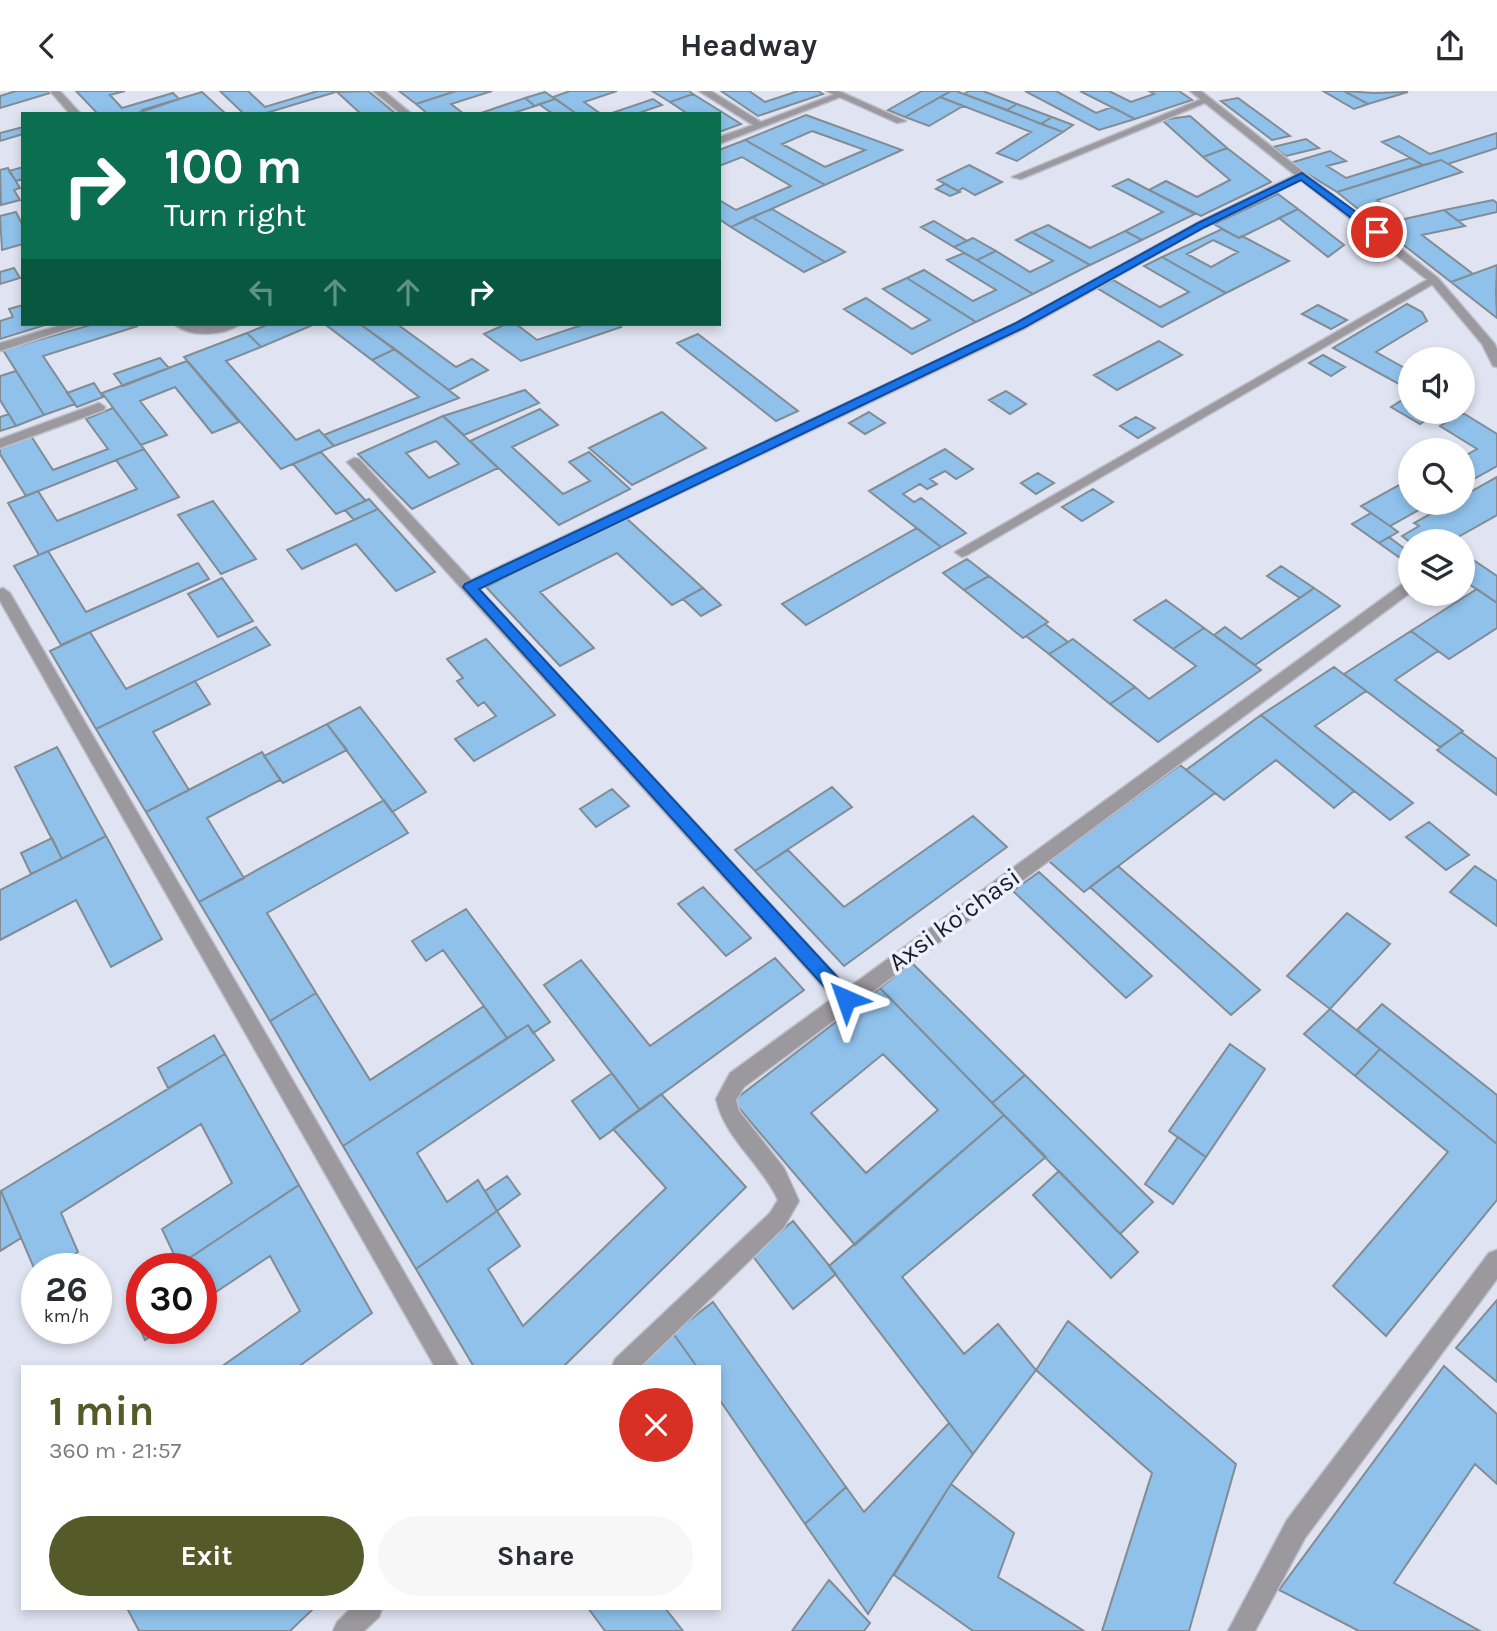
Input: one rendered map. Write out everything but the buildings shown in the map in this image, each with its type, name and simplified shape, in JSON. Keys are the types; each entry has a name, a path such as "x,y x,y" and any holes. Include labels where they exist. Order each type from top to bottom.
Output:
{"street":[{"path":"55,91 74,112"},
{"path":"378,91 404,112"},
{"path":"704,91 760,125"},
{"path":"1195,91 1434,280 1488,342 1497,362"},
{"path":"721,140 834,93 901,121"},
{"path":"1017,177 1207,100"},
{"path":"470,587 1020,325 1202,225 1302,176"},
{"path":"962,552 1434,280"},
{"path":"0,347 70,326"},
{"path":"183,326 192,331 227,326"},
{"path":"0,444 99,407"},
{"path":"354,462 846,999"},
{"path":"3,593 447,1365"},
{"name":"Axsi koʻchasi","path":"625,1365 777,1220 789,1201 777,1175 730,1116 726,1099 737,1080 1398,595"},
{"path":"1241,1631 1296,1529 1497,1261"},
{"path":"346,1631 368,1610"}],"route":[{"path":"846,999 470,587 1020,325 1202,225 1302,176 1377,232"}]}
